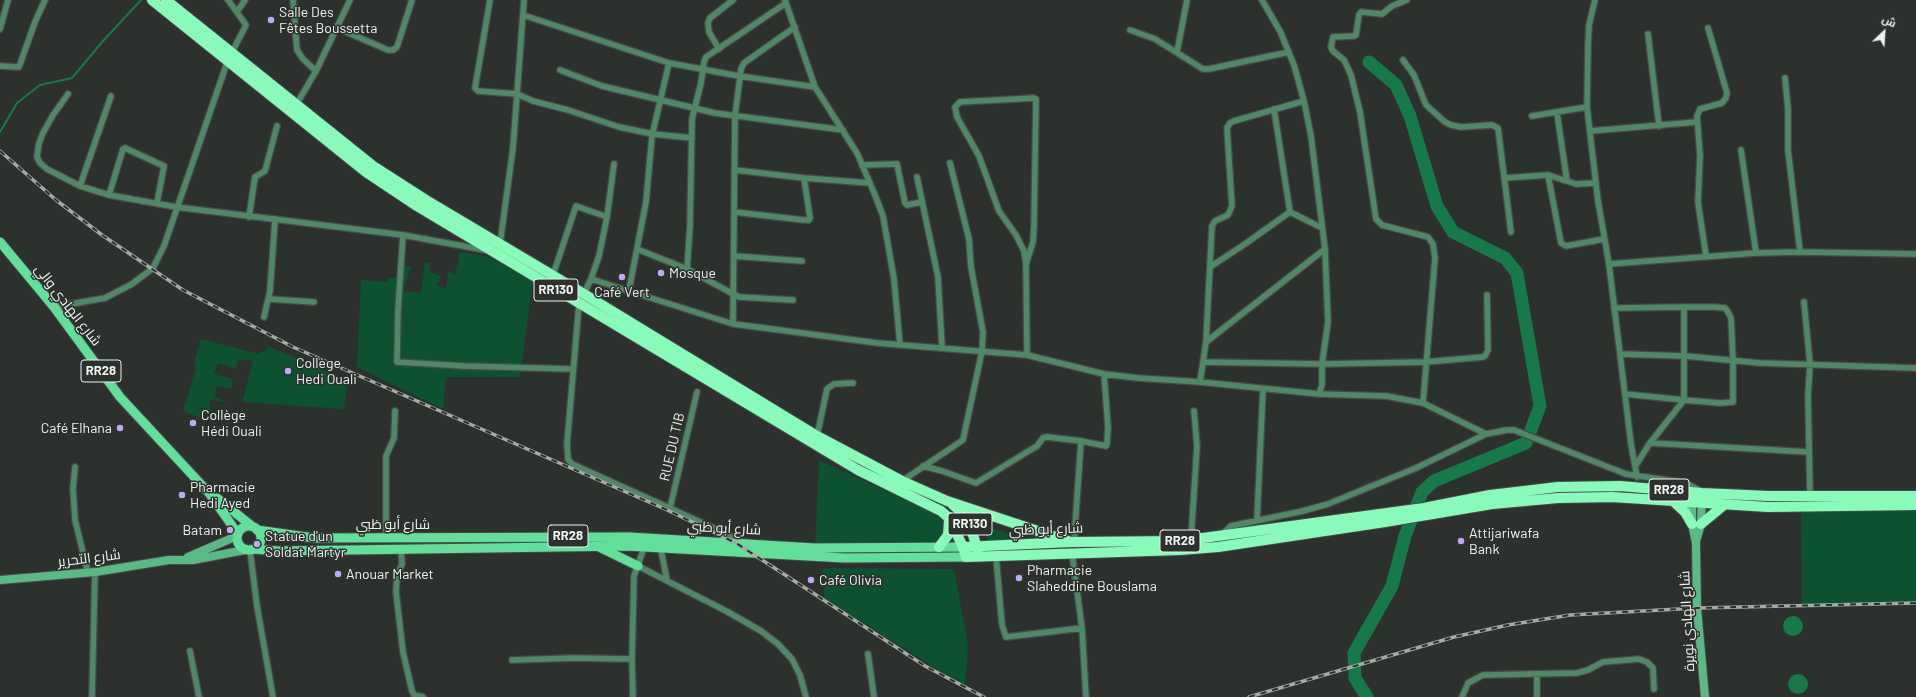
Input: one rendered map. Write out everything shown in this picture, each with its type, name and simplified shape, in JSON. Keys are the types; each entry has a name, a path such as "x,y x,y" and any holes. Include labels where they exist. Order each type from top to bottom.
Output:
{"highway":[{"name":"RR130","path":"152,0 296,105 373,166 426,200 579,304 858,470 931,505 949,518 963,547 966,557"},
{"name":"RR130","path":"166,0 366,172 417,206 497,248 553,275 817,436 902,481 947,501 965,515 969,522 979,557"},
{"name":"شارع أبو ظبي","path":"966,557 996,556 1072,546 1181,541 1220,537 1424,508 1490,495 1558,487 1620,486 1696,495"},
{"name":"RR28","path":"1696,495 1724,505 1768,507 1916,505"},
{"name":"RR28","path":"1672,500 1696,495 1916,496"},
{"name":"شارع أبو ظبي","path":"963,547 1072,546 1180,550 1218,547 1416,518 1492,504 1558,498 1612,497 1672,500"},
{"path":"1672,500 1697,524 1724,505"},
{"path":"947,501 1072,546"},
{"path":"938,547 948,535 949,518"}],"main road":[{"name":"شارع الهادي والي","path":"0,242 54,307 120,398 210,493 255,529"},
{"name":"شارع الهادي والي","path":"210,493 238,535"},
{"name":"RR28","path":"250,550 239,544 238,535 244,528 255,529"},
{"name":"شارع أبو ظبي","path":"255,529 314,538 590,536 743,552 844,558 966,557"},
{"path":"250,550 258,546 261,538 255,529"},
{"path":"436,537 437,548"},
{"name":"شارع أبو ظبي","path":"250,550 278,551 596,545 647,542"},
{"name":"شارع أبو ظبي","path":"659,543 736,543 815,548 963,547"},
{"path":"596,545 638,566"}],"street":[{"path":"0,29 8,0"},
{"path":"0,66 19,67 35,22 45,0"},
{"path":"54,307 105,298 132,284 153,268 164,246 176,207 230,56 246,25 228,0"},
{"path":"237,12 245,0"},
{"path":"293,0 297,50 303,59 316,71"},
{"path":"296,105 316,71 350,0"},
{"path":"337,28 386,49 393,50 397,47 412,0"},
{"path":"490,0 475,88 484,92 517,94 532,101 568,110 620,127 652,134 692,138"},
{"path":"68,94 53,115 43,133 39,143 37,157 40,163 47,169 80,186 109,195 176,207 497,248 512,162 524,0"},
{"path":"719,49 710,32 708,22 710,18 734,0"},
{"path":"1178,52 1187,0"},
{"path":"1262,0 1280,31 1299,79 1311,136 1324,249 1328,322 1322,364 1322,385 1319,394"},
{"path":"1407,0 1392,6 1382,14 1361,12 1359,15 1356,34 1354,36 1333,37 1331,47 1333,51 1344,60 1352,74 1360,112 1376,219 1382,225 1428,237 1433,244 1435,258 1423,403"},
{"path":"1594,0 1587,52 1590,131 1596,183 1609,264 1631,444 1637,477"},
{"path":"687,268 694,108 706,57 786,1 816,87 843,130 862,165 883,216 894,279 900,345"},
{"path":"523,15 669,63 739,76 816,87"},
{"path":"733,324 734,116 739,76 744,63 795,27"},
{"path":"1706,256 1698,202 1700,155 1697,116 1700,109 1722,103 1726,98 1727,93 1708,28"},
{"path":"1130,30 1155,39 1178,52 1198,67 1209,69 1289,52"},
{"path":"1648,34 1659,126"},
{"path":"1403,60 1414,75 1426,105 1445,122 1461,127 1492,125 1498,128 1511,232"},
{"path":"629,290 646,202 652,134 669,63"},
{"path":"560,70 602,86 660,101 734,116 843,130"},
{"path":"1785,78 1788,109 1788,150 1800,252"},
{"path":"80,186 111,96"},
{"path":"1026,264 1033,242 1034,226 1036,99 960,102 955,107 955,112 979,156 999,211 1020,242 1026,264 1027,354"},
{"path":"1200,382 1206,342 1212,226 1218,219 1228,215 1232,206 1228,125 1234,121 1304,101"},
{"path":"1532,116 1588,107"},
{"path":"1274,109 1290,212"},
{"path":"1558,113 1567,182"},
{"path":"1590,131 1697,122"},
{"path":"249,217 255,177 265,171 277,126"},
{"path":"109,195 123,150 126,148 164,166 157,203"},
{"path":"1741,150 1756,253"},
{"path":"902,481 923,466 960,444 963,440 982,351 983,332 971,267 969,239 950,163"},
{"path":"614,164 607,217 599,256 591,279 579,304 572,369 567,444 569,462 729,535 743,552"},
{"path":"862,165 897,164 905,203 907,205 922,202"},
{"path":"734,170 804,178 870,183"},
{"path":"1504,178 1548,175 1576,184 1596,183"},
{"path":"1548,175 1561,243 1566,246 1604,239"},
{"path":"917,177 938,278 942,347"},
{"path":"734,212 809,220 810,218 804,178"},
{"path":"553,275 576,206 607,217"},
{"path":"1290,212 1322,228"},
{"path":"1210,267 1290,212"},
{"path":"264,317 269,299 275,220"},
{"path":"403,235 398,310 397,362 464,366 572,369"},
{"path":"637,249 687,268 741,298 793,300"},
{"path":"1206,342 1324,249"},
{"path":"1609,264 1756,253 1800,252 1916,254"},
{"path":"734,256 802,261"},
{"path":"591,279 733,324 816,336 900,345 1027,354 1104,374 1319,394 1364,394 1423,403 1486,434"},
{"path":"1203,362 1322,364 1426,362 1485,356 1488,350 1487,295"},
{"path":"269,299 314,302"},
{"path":"1804,302 1810,365 1808,452 1810,496"},
{"path":"1636,465 1650,443 1684,400 1684,307"},
{"path":"1614,308 1714,307 1725,308 1731,318 1733,402 1720,403 1625,394"},
{"path":"1620,354 1685,356 1760,363 1916,368"},
{"path":"923,466 942,470 976,483 1037,446 1043,438 1047,437 1081,441 1105,447 1107,444 1104,374"},
{"path":"817,436 827,388 834,384 853,383"},
{"path":"1257,520 1263,389"},
{"name":"RUE DU TIB","path":"670,508 697,392"},
{"path":"386,538 386,456 394,438 395,411"},
{"path":"1191,539 1197,446 1194,411"},
{"path":"1220,537 1230,526 1303,512 1328,504 1416,468 1486,434 1514,430 1626,474 1637,477 1686,483 1696,495"},
{"path":"1081,441 1072,546 1082,628 1086,697"},
{"path":"1650,443 1808,452"},
{"path":"75,467 73,489 75,520 91,572 92,697"},
{"name":"شارع الهادي نويرة","path":"1696,495 1697,608 1705,697"},
{"name":"شارع التحرير","path":"193,558 238,535"},
{"path":"633,697 632,659 634,576 647,542"},
{"path":"659,543 667,580"},
{"path":"401,548 402,564 397,576 396,592 403,652 412,691 414,695 423,697"},
{"path":"250,550 257,606 273,697"},
{"name":"شارع التحرير","path":"0,580 91,572 250,550"},
{"path":"996,556 1002,625 1006,637 1082,628"},
{"path":"638,566 761,630 778,644 792,659 800,675 806,697"},
{"path":"190,651 199,697"},
{"path":"868,654 874,697"},
{"path":"512,660 574,658 632,659"},
{"path":"1462,697 1464,689 1468,683 1483,675 1577,673 1603,662 1639,659 1647,662 1653,668 1654,689"},
{"path":"1537,674 1537,697"}],"shaded area":[{"path":"460,252 485,256 533,278 520,377 446,377 443,409 357,367 361,280 387,282 389,277 396,278 397,267 411,266 404,291 421,293 425,263 430,263 430,272 441,276 437,285 446,289 448,271 455,275"},
{"name":"Collège Hedi Ouali","path":"201,339 259,354 260,352 265,352 268,346 348,381 344,409 242,402 253,361 239,359 236,369 218,363 214,374 233,379 231,389 217,386 214,397 228,402 210,400 210,410 202,408 201,418 183,411 196,368 194,363"},
{"path":"819,460 952,522 939,546 815,547"},
{"path":"1916,508 1916,604 1802,608 1801,510"},
{"path":"984,525 1035,543 988,544"},
{"path":"823,568 954,569 968,645 965,687 824,598"},
{"path":"1793,616 1800,619 1803,626 1800,633 1793,636 1786,633 1783,626 1786,619"},
{"path":"1798,674 1805,677 1808,684 1805,691 1798,694 1791,691 1788,684 1791,677"}],"waterway":[{"path":"0,132 17,103 40,85 72,78 103,41 141,0"},
{"path":"1367,697 1355,678 1354,653 1392,586 1405,536 1422,492 1434,481 1526,443 1540,406 1517,273 1505,258 1453,232 1437,206 1410,116 1396,85 1369,62"}],"railway":[{"path":"0,151 56,200 102,235 183,290 293,347 665,509 736,543 925,666 984,697"},
{"path":"1249,697 1454,637 1508,625 1570,615 1697,608 1916,603"}],"place":[{"name":"Salle Des Fêtes Boussetta","path":"271,20"},
{"name":"Mosque","path":"661,273"},
{"name":"Café Vert","path":"622,277"},
{"name":"Collège Hedi Ouali","path":"288,371"},
{"name":"Collège Hédi Ouali","path":"193,423"},
{"name":"Café Elhana","path":"120,428"},
{"name":"Pharmacie Hedi Ayed","path":"182,495"},
{"name":"Batam","path":"230,530"},
{"name":"Attijariwafa Bank","path":"1461,541"},
{"name":"Statue d'un Soldat Martyr","path":"257,544"},
{"name":"Anouar Market","path":"338,574"},
{"name":"Pharmacie Slaheddine Bouslama","path":"1019,578"},
{"name":"Café Olivia","path":"811,580"}]}
